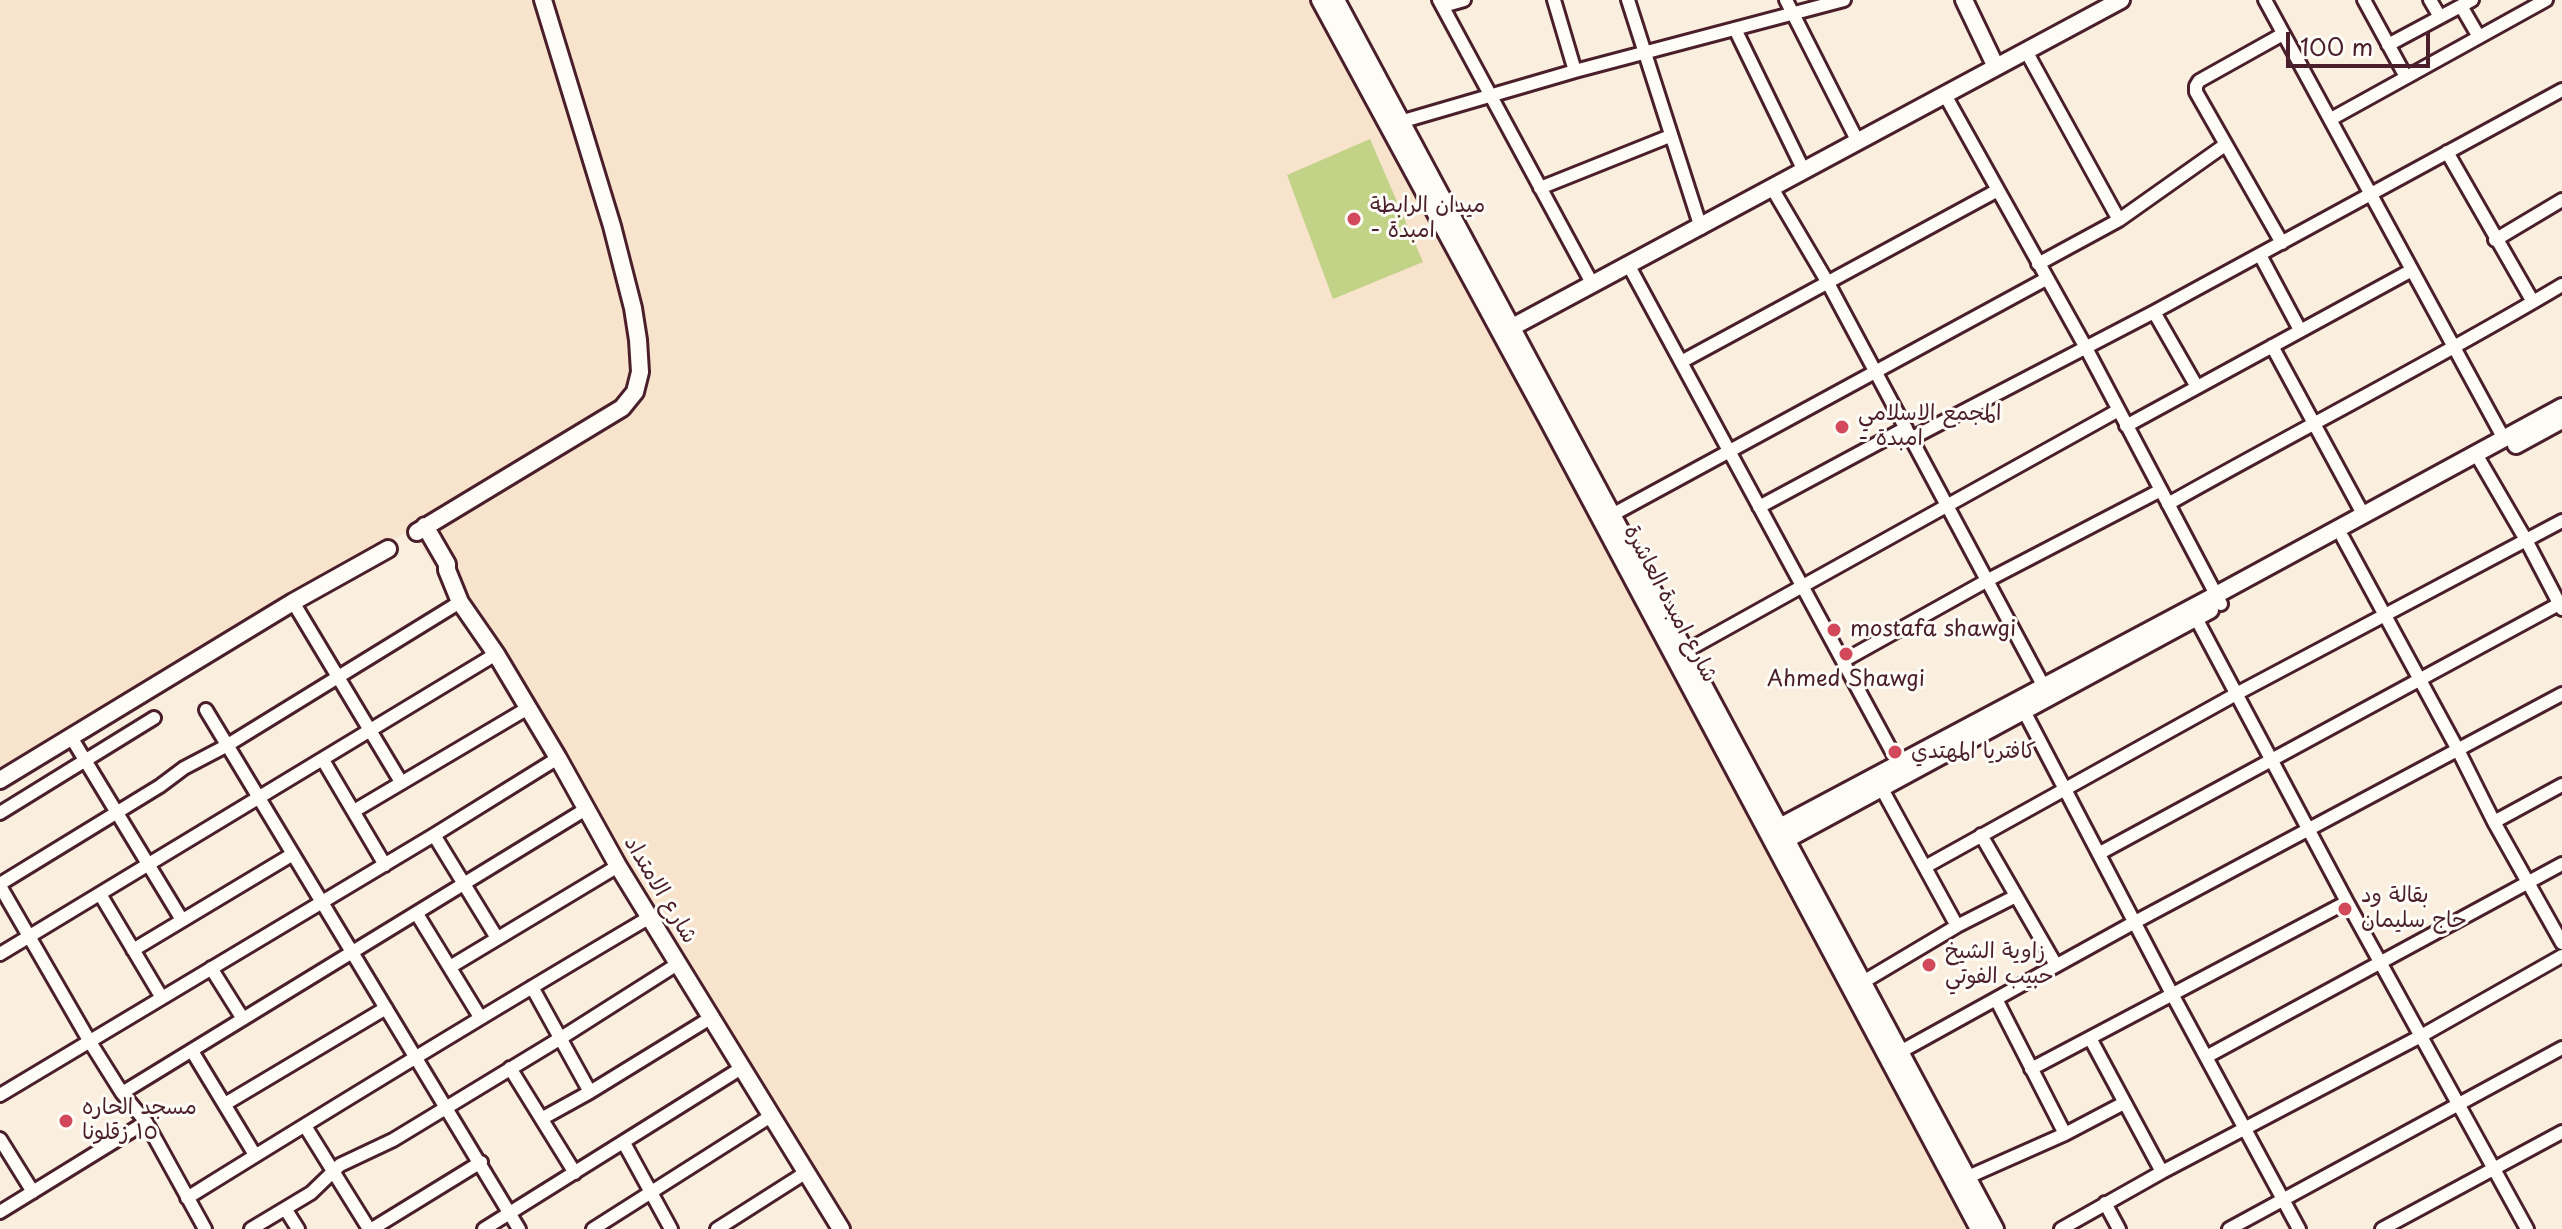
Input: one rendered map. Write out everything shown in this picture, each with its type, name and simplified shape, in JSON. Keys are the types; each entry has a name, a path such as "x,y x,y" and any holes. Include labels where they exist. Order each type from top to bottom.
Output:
{"main road":[{"name":"شارع الامتداد","path":"543,0 612,226 633,308 640,359 638,382 635,392 622,408 420,528 440,565 447,570 460,602 496,654 618,866 841,1229"},
{"name":"شارع امبدة العاشرة","path":"1320,0 1686,651 1778,836 1791,880 1979,1229"},
{"name":"شارع امبدة العاشرة","path":"1336,0 1507,331 1778,836 1863,982 1995,1229"},
{"path":"1964,0 1996,67"},
{"path":"1507,331 2121,0"},
{"path":"1778,836 1882,789 2024,711 2088,670 2218,600 2343,538 2562,407"},
{"path":"1778,836 1898,763 2044,687 2088,670 2196,618 2218,600 2363,514 2562,420"},
{"path":"0,780 293,602 388,549"}],"street":[{"path":"1464,0 1441,3 1593,285"},
{"path":"1554,0 1575,71"},
{"path":"1628,0 1701,228"},
{"path":"1786,0 1858,142"},
{"path":"1400,122 1575,71 1844,0"},
{"path":"2265,0 2504,439"},
{"path":"2364,0 2406,77"},
{"path":"2430,0 2440,17"},
{"path":"2331,119 2546,0"},
{"path":"2388,45 2466,3 2479,37"},
{"path":"1735,29 1804,171"},
{"path":"2282,243 2225,145 2196,92 2196,86 2199,81 2283,34"},
{"path":"2026,51 2119,220"},
{"path":"1759,507 2154,312 2562,90"},
{"path":"1945,95 2085,346 2218,600"},
{"path":"1540,188 1670,136"},
{"path":"2038,264 2119,220 2225,145"},
{"path":"2447,152 2533,302"},
{"path":"1772,188 1828,283 2044,687"},
{"path":"1681,362 1998,190"},
{"path":"2495,240 2562,200"},
{"path":"2260,255 2300,330"},
{"path":"1629,266 1898,763"},
{"path":"2126,426 2412,270"},
{"path":"1612,515 2046,279"},
{"path":"2168,504 2454,348 2562,285"},
{"path":"2154,312 2197,387"},
{"path":"2272,346 2363,514"},
{"path":"1686,651 2117,411"},
{"path":"2100,853 2272,758 2561,607 2478,459"},
{"path":"1843,661 1988,580 2161,490"},
{"path":"1925,867 2238,693 2562,521"},
{"path":"2343,538 2562,943"},
{"path":"293,602 401,782"},
{"path":"205,1229 146,1122 122,1093 90,1042 0,885 184,768 226,746 460,602"},
{"path":"2196,618 2347,902 2527,1229"},
{"path":"0,954 496,654"},
{"path":"1900,1052 2135,922 2562,694"},
{"path":"354,811 528,708"},
{"path":"206,710 519,1229"},
{"path":"2024,711 2299,1229"},
{"path":"0,813 154,718"},
{"path":"71,737 182,920"},
{"path":"0,1095 558,758"},
{"path":"323,760 385,865"},
{"path":"2494,822 2562,785"},
{"path":"1882,789 1957,926"},
{"path":"122,1093 586,809"},
{"path":"434,835 497,938"},
{"path":"1981,835 2056,965"},
{"path":"133,950 293,854"},
{"path":"2206,1057 2562,864"},
{"path":"450,967 618,866"},
{"path":"100,894 162,998"},
{"path":"1863,982 1957,926 2016,896"},
{"path":"2031,1069 2347,902"},
{"path":"417,914 480,1017"},
{"path":"187,1198 480,1017 650,917"},
{"path":"2061,1229 2162,1172 2421,1036 2562,956"},
{"path":"251,1229 311,1193 356,1156 393,1140 679,963"},
{"path":"211,968 243,1019"},
{"path":"532,987 590,1092"},
{"path":"1996,999 2065,1134"},
{"path":"225,1104 386,1008"},
{"path":"543,1118 712,1017"},
{"path":"2090,1038 2162,1172"},
{"path":"2229,1229 2562,1048"},
{"path":"192,1051 255,1155"},
{"path":"484,1229 743,1067"},
{"path":"510,1068 575,1173"},
{"path":"1968,1177 2065,1134 2124,1103"},
{"path":"602,1227 771,1116"},
{"path":"0,1212 146,1122"},
{"path":"305,1126 371,1229 481,1162"},
{"path":"2382,1229 2562,1132"},
{"path":"0,1139 33,1192"},
{"path":"624,1143 671,1229"},
{"path":"0,1167 12,1160"},
{"path":"717,1229 805,1173"},
{"path":"2105,1203 2119,1229"},
{"path":"286,1210 298,1229"}],"shaded area":[{"path":"0,0 1333,0 1997,1229 844,1229 411,529 0,784"}],"green space":[{"name":"ميدان الرابطة - امبدة","path":"1370,139 1423,262 1333,299 1287,175"}],"place":[{"name":"ميدان الرابطة - امبدة","path":"1354,219"},
{"name":"المجمع الاسلامي - امبدة","path":"1842,427"},
{"name":"mostafa shawgi","path":"1834,630"},
{"name":"Ahmed Shawgi","path":"1846,654"},
{"name":"كافتريا المهتدي","path":"1895,752"},
{"name":"بقالة ود حاج سليمان","path":"2345,909"},
{"name":"زاوية الشيخ حبيب الفوتي","path":"1929,965"},
{"name":"مسجد الحاره ١٥ زقلونا","path":"66,1121"}]}
